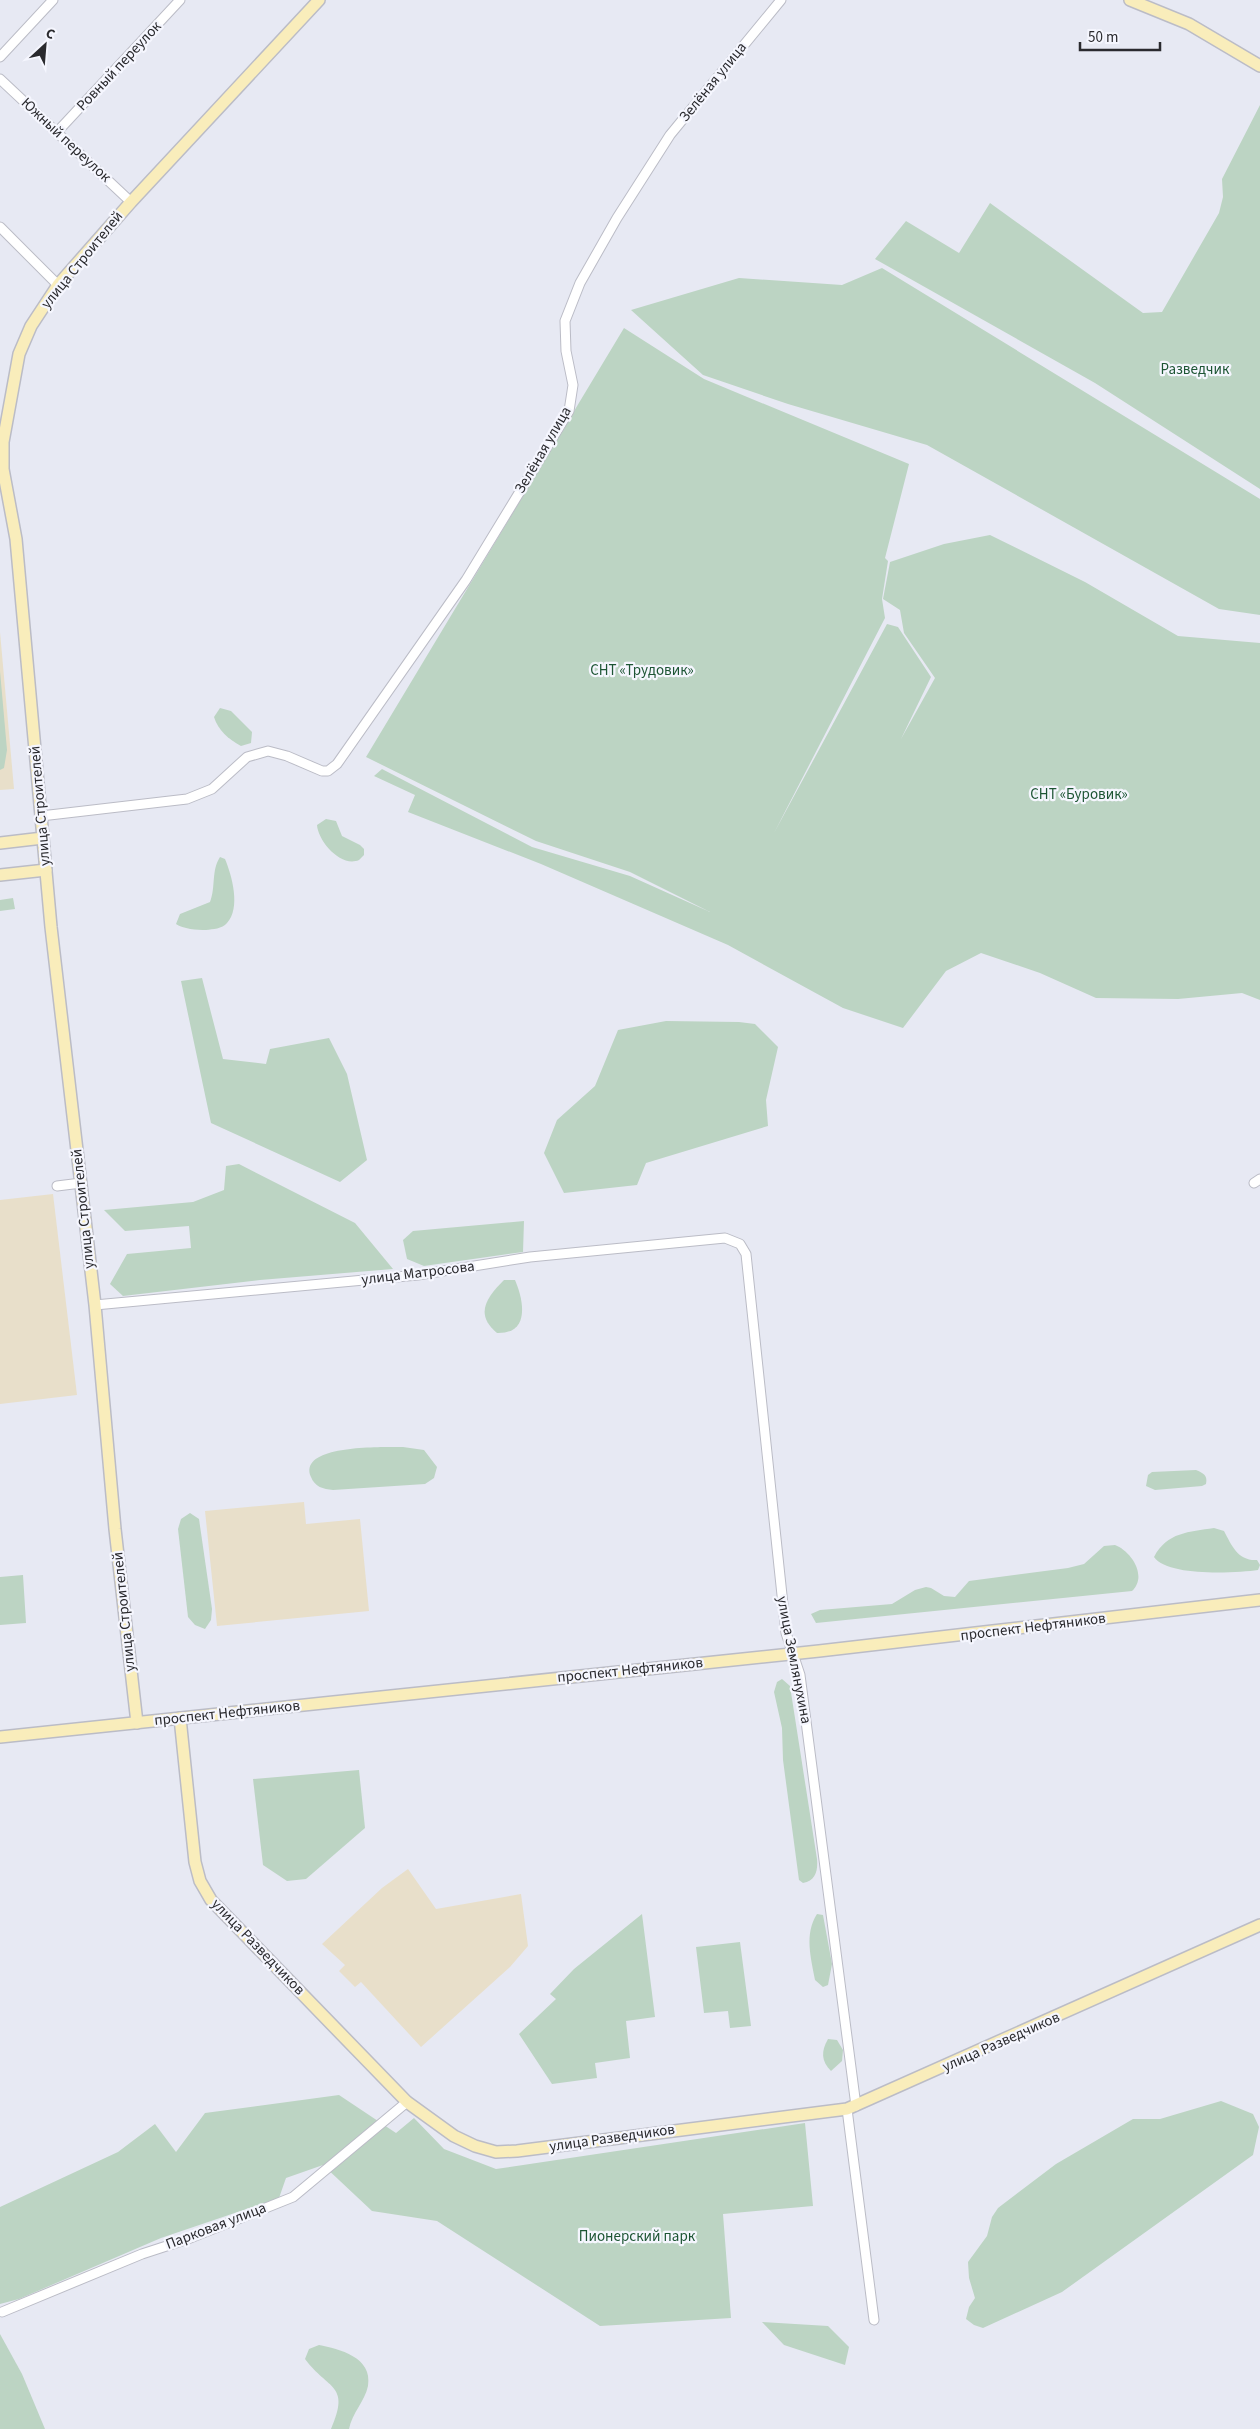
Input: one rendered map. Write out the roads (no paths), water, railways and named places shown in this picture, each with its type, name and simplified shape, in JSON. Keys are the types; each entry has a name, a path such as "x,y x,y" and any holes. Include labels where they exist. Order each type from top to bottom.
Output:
{"street":[{"path":"0,57 53,0"},
{"name":"Ровный переулок","path":"58,131 180,0"},
{"name":"улица Строителей","path":"137,1723 115,1529 95,1305 42,838 16,539 1,469 8,405 19,354 31,326 58,284 317,0"},
{"name":"Зелёная улица","path":"41,816 187,799 212,789 247,757 257,753 277,752 322,771 328,771 337,764 466,580 569,410 573,385 566,351 565,321 580,282 617,218 670,135 781,0"},
{"path":"1130,0 1189,24 1260,66"},
{"name":"Южный переулок","path":"0,79 58,131 131,202"},
{"path":"0,226 58,284"},
{"path":"0,843 42,838"},
{"path":"0,875 46,870"},
{"path":"58,1186 81,1183"},
{"name":"улица Матросова","path":"95,1305 418,1275 530,1257 632,1245 725,1238 740,1244"},
{"name":"улица Землянухина","path":"740,1244 746,1254 786,1634 800,1675 852,2107 874,2320"},
{"name":"проспект Нефтяников","path":"0,1737 794,1654 1260,1600"},
{"name":"улица Разведчиков","path":"180,1718 195,1862 204,1890 211,1900 407,2102 454,2136 496,2152 518,2151 852,2107 1260,1925"},
{"name":"Парковая улица","path":"2,2312 142,2254 188,2239 293,2197 407,2102"}],"park label":[{"name":"Разведчик","path":"1195,369"},
{"name":"СНТ «Трудовик»","path":"642,670"},
{"name":"СНТ «Буровик»","path":"1079,794"},
{"name":"Пионерский парк","path":"637,2236"}]}
